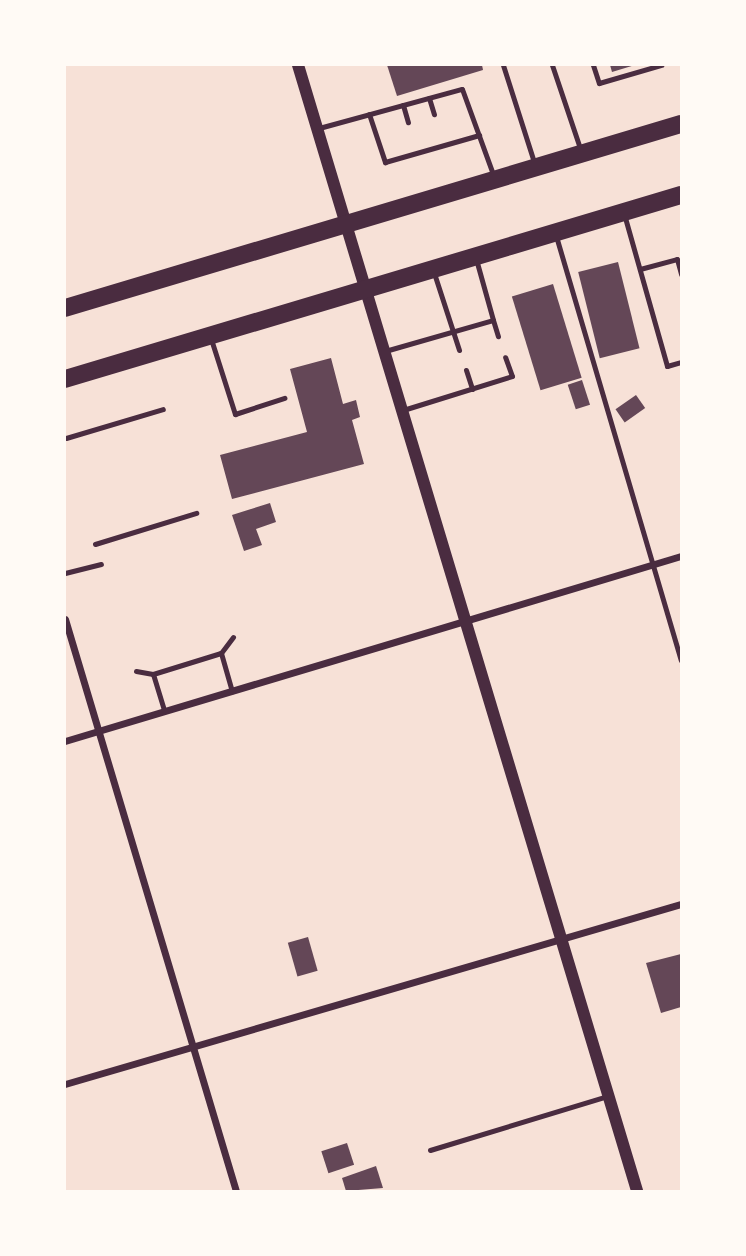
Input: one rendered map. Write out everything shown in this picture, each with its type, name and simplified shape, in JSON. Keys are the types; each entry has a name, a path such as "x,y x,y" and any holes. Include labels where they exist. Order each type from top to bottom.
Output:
{"main road":[{"path":"65,308 681,124"},
{"path":"65,379 681,195"}],"street":[{"path":"298,65 637,1191"},
{"path":"65,741 681,556"},
{"path":"65,619 236,1191"},
{"path":"65,1084 681,904"}],"lane":[{"path":"503,65 536,167"},
{"path":"552,65 582,154"},
{"path":"593,65 598,83 661,65"},
{"path":"317,128 462,89 495,180"},
{"path":"429,98 434,114"},
{"path":"403,105 408,122"},
{"path":"369,114 385,162 417,149 479,135"},
{"path":"624,212 667,366 681,362"},
{"path":"555,233 650,565 681,660"},
{"path":"475,257 498,336"},
{"path":"640,269 677,259 681,274"},
{"path":"433,269 459,350"},
{"path":"385,351 493,320"},
{"path":"210,336 235,414 284,398"},
{"path":"403,410 512,376 505,357"},
{"path":"466,370 472,389"},
{"path":"66,438 163,409"},
{"path":"95,544 196,513"},
{"path":"65,573 100,564"},
{"path":"136,671 153,674 221,653 233,637"},
{"path":"221,653 232,691"},
{"path":"153,674 164,711"},
{"path":"430,1150 608,1096"}],"building":[{"path":"387,65 482,65 483,70 397,96"},
{"path":"610,65 635,65 612,72"},
{"path":"618,262 640,348 600,358 578,272"},
{"path":"553,284 582,378 541,390 512,297"},
{"path":"331,358 343,404 356,400 360,417 352,420 364,464 232,499 220,455 307,432 290,369"},
{"path":"582,380 590,405 576,409 568,385"},
{"path":"636,395 645,408 625,422 616,409"},
{"path":"270,503 276,522 256,529 262,545 244,551 232,515"},
{"path":"308,937 318,971 297,976 288,943"},
{"path":"681,954 681,1007 661,1013 646,963"},
{"path":"347,1143 354,1165 328,1173 321,1151"},
{"path":"376,1166 383,1188 346,1191 342,1178"}]}
